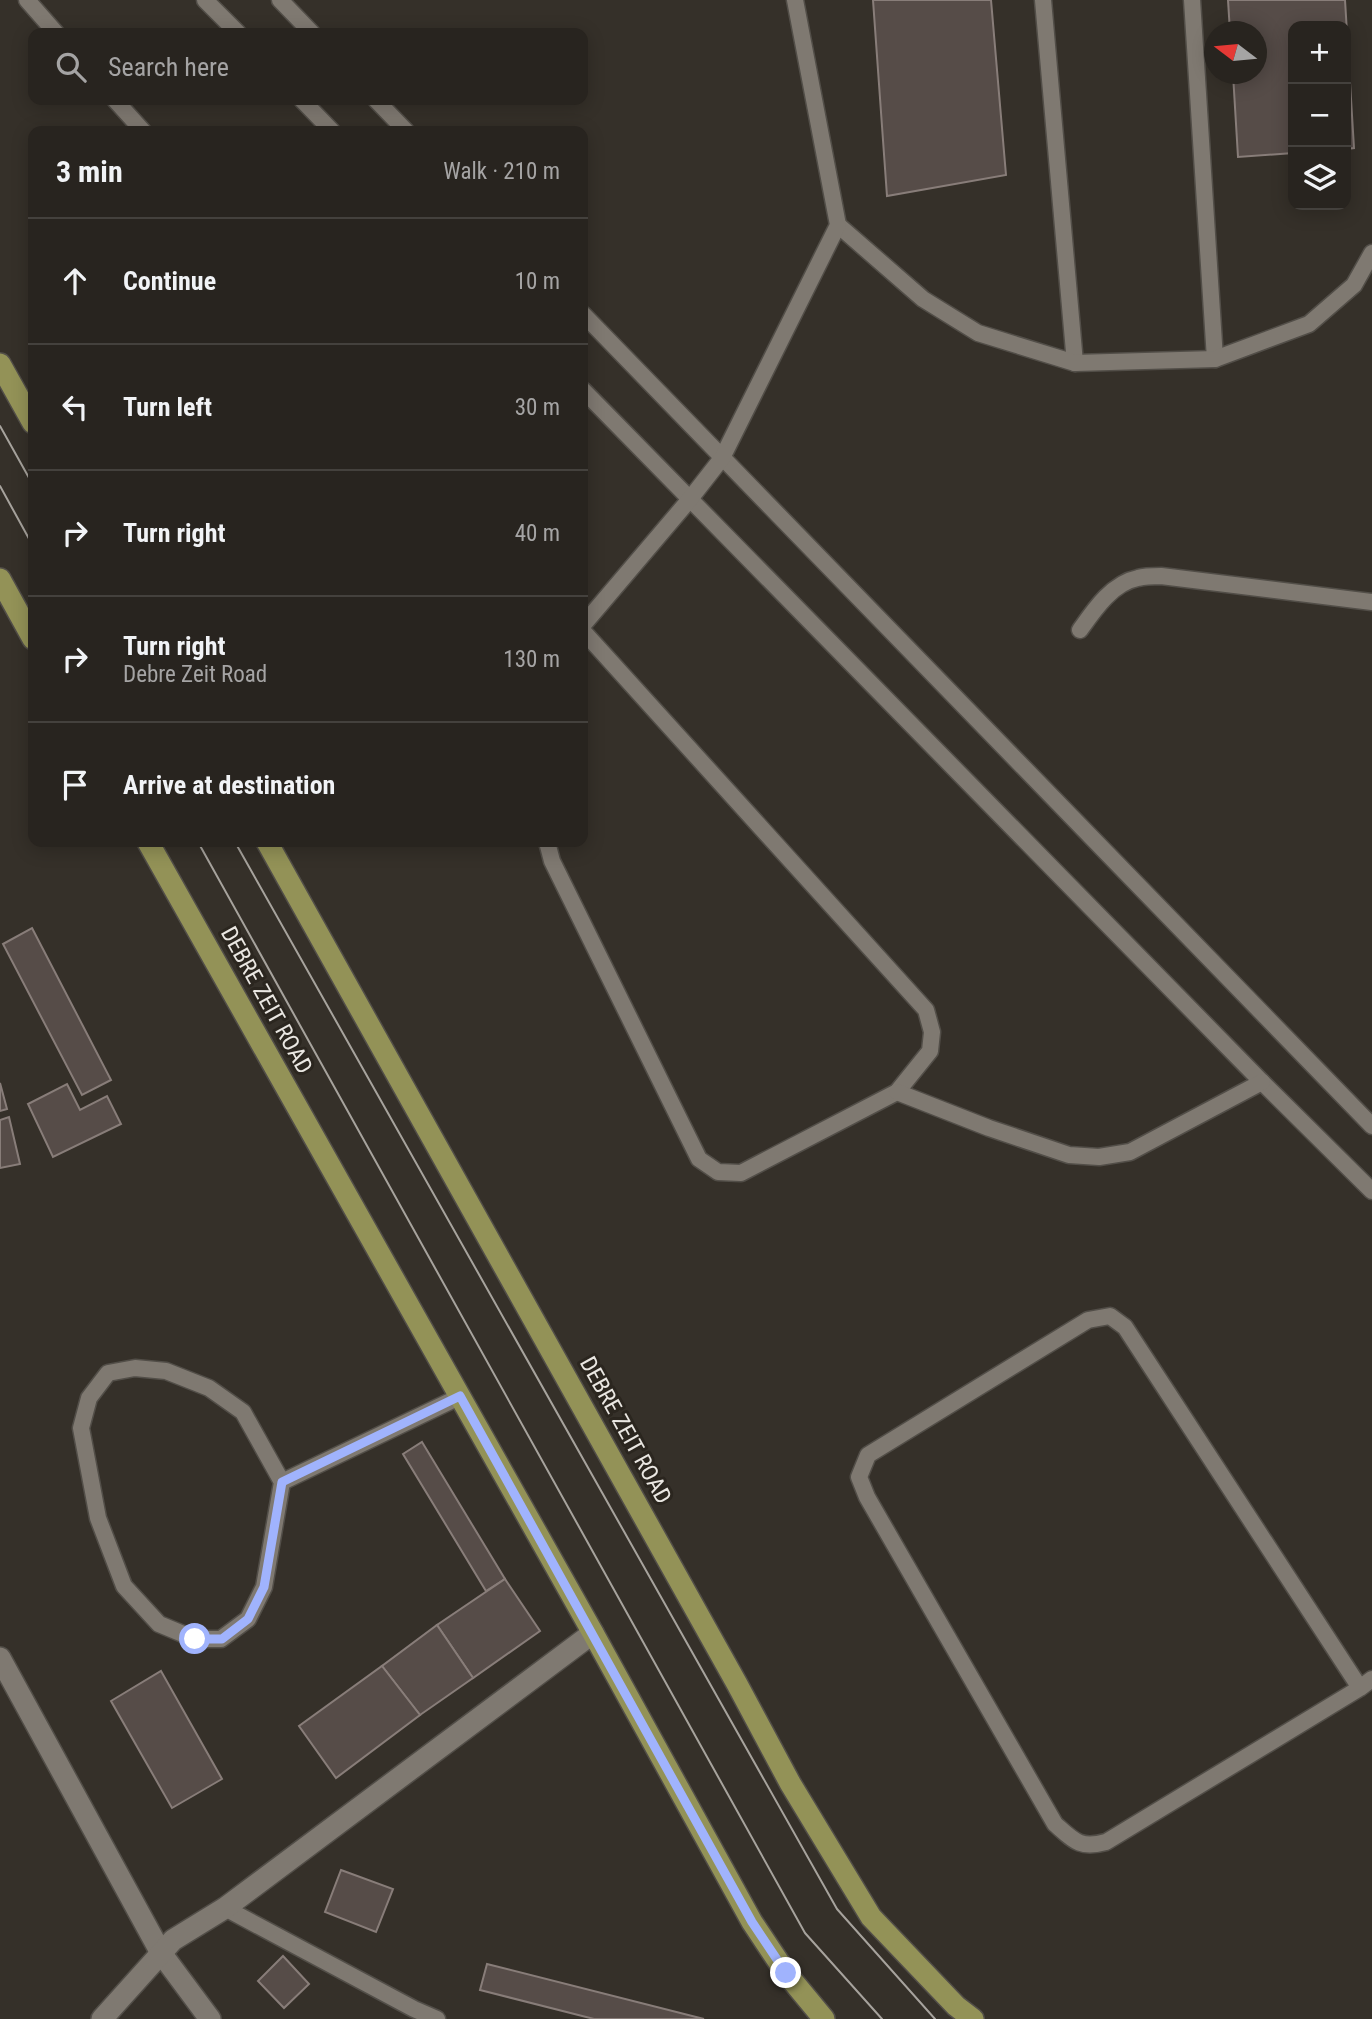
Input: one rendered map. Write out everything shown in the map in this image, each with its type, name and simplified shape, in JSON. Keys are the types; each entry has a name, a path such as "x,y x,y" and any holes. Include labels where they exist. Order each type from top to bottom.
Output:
{"main road":[{"path":"0,364 28,414"},
{"path":"0,579 28,630"},
{"name":"DEBRE ZEIT ROAD","path":"151,847 593,1633 752,1922 786,1973 824,2019"},
{"name":"DEBRE ZEIT ROAD","path":"270,847 797,1794 871,1917 957,2006 973,2019"}],"street":[{"path":"102,2019 173,1940 225,1908 593,1633"},
{"path":"0,1658 161,1954 210,2019"}],"lane":[{"path":"27,0 52,28"},
{"path":"205,0 232,28"},
{"path":"280,0 307,28"},
{"path":"588,619 722,458 838,225 795,0"},
{"path":"1043,0 1075,363"},
{"path":"1192,0 1215,359"},
{"path":"120,105 138,126"},
{"path":"307,105 327,126"},
{"path":"381,105 401,126"},
{"path":"838,225 923,299 978,333 1075,363 1215,359 1309,324 1354,285 1372,253"},
{"path":"588,319 1372,1126"},
{"path":"588,395 1372,1191"},
{"path":"1080,630 1112,591 1136,578 1161,576 1372,602"},
{"path":"548,847 552,861 699,1159 718,1172 741,1173 897,1092 930,1051 932,1032 926,1010 588,637"},
{"path":"897,1092 989,1128 1069,1155 1099,1157 1130,1153 1262,1082"},
{"path":"1110,1316 1125,1327 1366,1684 1106,1842 1089,1846 1071,1839 1055,1824 867,1497 859,1477 867,1455 1088,1320 1110,1316"},
{"path":"135,1368 166,1371 209,1388 243,1412 282,1482 264,1587 248,1619 222,1639 195,1639 159,1624 124,1586 99,1518 81,1428 89,1398 108,1373 135,1368"},
{"path":"282,1482 460,1396"},
{"path":"225,1908 437,2019"}],"building":[{"path":"873,0 991,0 1006,175 887,196"},
{"path":"1228,0 1345,0 1346,21 1288,21 1288,153 1238,157 1234,84 1267,84 1267,21 1229,21"},
{"path":"1351,99 1354,148 1351,148"},
{"path":"32,928 111,1080 82,1095 3,944"},
{"path":"0,1083 7,1109 0,1111"},
{"path":"67,1084 80,1110 107,1096 121,1124 53,1157 28,1104"},
{"path":"9,1117 20,1164 0,1168 0,1120"},
{"path":"422,1442 505,1579 486,1591 403,1454"},
{"path":"505,1579 540,1631 473,1678 437,1625"},
{"path":"437,1625 473,1678 420,1715 382,1666"},
{"path":"382,1666 420,1715 336,1778 299,1726"},
{"path":"161,1671 222,1779 172,1808 111,1701"},
{"path":"341,1870 393,1889 376,1932 325,1912"},
{"path":"283,1956 309,1984 284,2008 258,1981"},
{"path":"487,1964 704,2019 594,2019 480,1990"}],"tram line":[{"path":"0,426 28,476"},
{"path":"0,486 28,537"},
{"path":"201,847 805,1933 882,2019"},
{"path":"238,847 837,1909 935,2019"}],"route":[{"path":"195,1639 222,1639 248,1619 264,1587 282,1482 460,1396 752,1922 786,1973"}]}
